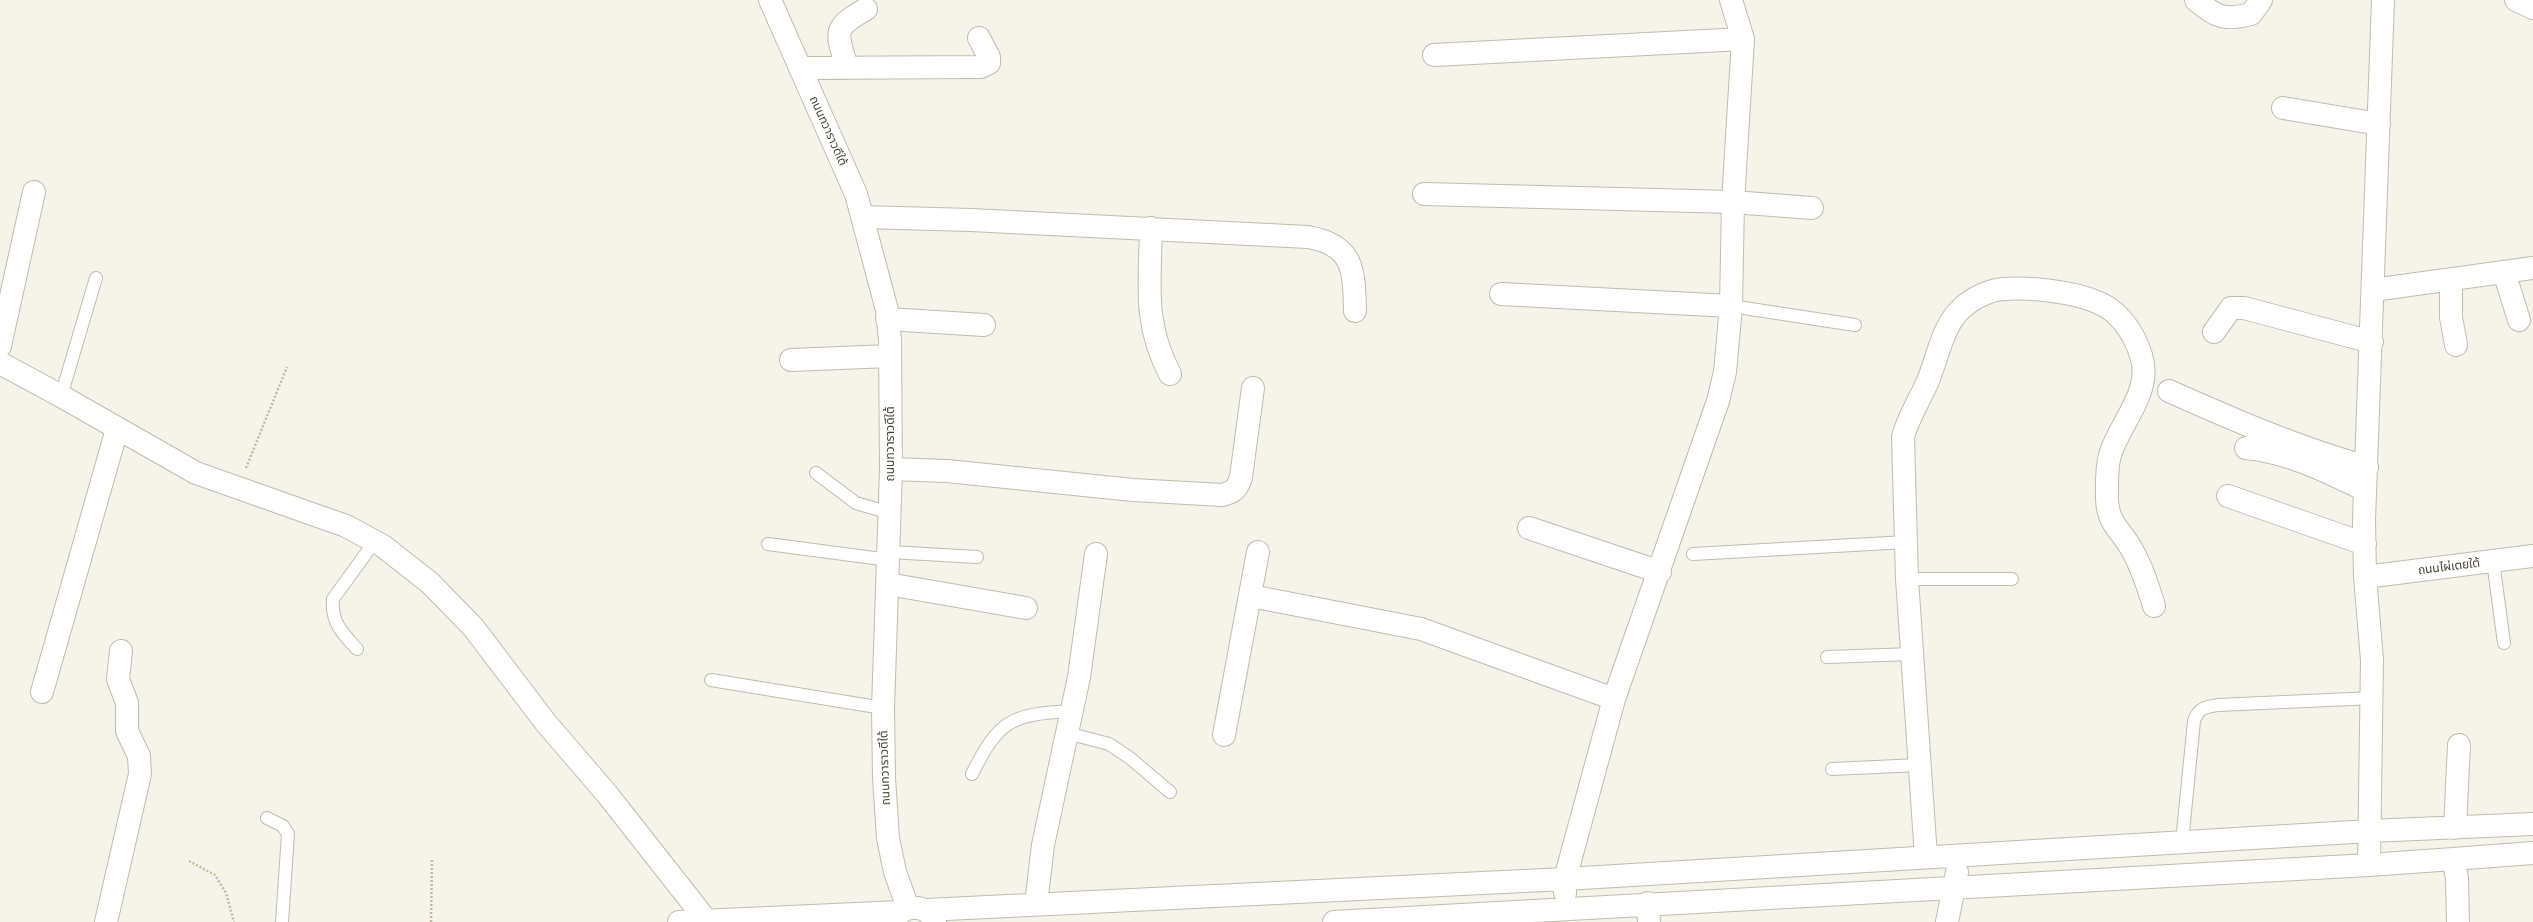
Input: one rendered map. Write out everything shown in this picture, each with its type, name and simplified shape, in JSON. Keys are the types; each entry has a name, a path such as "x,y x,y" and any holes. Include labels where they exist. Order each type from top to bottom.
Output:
{"street":[{"name":"ถนนทวาราวดีใต้","path":"770,0 856,194 887,319 890,356 891,469 884,708 888,838 895,872 913,915"},
{"path":"1564,908 1565,879 1614,698 1660,572 1718,401 1725,372 1732,306 1733,202 1743,39 1732,0"},
{"path":"2196,0 2214,15 2227,18 2251,14 2261,0"},
{"path":"2369,864 2373,698 2372,660 2365,577 2364,490 2372,342 2383,0"},
{"path":"2516,0 2533,8"},
{"path":"847,68 839,38 840,27 845,20 866,9"},
{"path":"800,68 981,67 989,63 989,57 979,38"},
{"path":"1434,56 1743,39"},
{"path":"2283,108 2379,124"},
{"path":"0,346 34,192"},
{"path":"1424,194 1733,202 1812,208"},
{"path":"862,217 1150,228 1308,237 1324,240 1336,246 1348,257 1353,270 1355,310"},
{"path":"1150,228 1150,315 1158,351 1170,374"},
{"path":"2373,290 2533,268"},
{"path":"2504,272 2519,320"},
{"path":"2451,279 2451,317 2456,345"},
{"path":"1926,857 1907,579 1903,437 1906,424 1927,383 1949,324 1963,307 1980,296 2002,289 2044,291 2085,298 2109,309 2127,324 2142,357 2142,380 2136,406 2111,454 2107,470 2107,500 2109,518 2130,546 2145,575 2154,606"},
{"path":"1501,294 1732,306"},
{"path":"2214,332 2231,308 2244,308 2372,342"},
{"path":"887,319 984,325"},
{"path":"792,360 890,356"},
{"path":"0,363 62,396 117,429 196,473 346,526 375,541 430,584 473,627 546,723 608,794 706,920"},
{"path":"891,469 947,471 1133,490 1222,495 1232,492 1238,487 1241,477 1253,388"},
{"path":"2169,391 2274,437 2318,453 2366,467"},
{"path":"42,692 117,429"},
{"path":"2246,448 2282,454 2313,465 2364,490"},
{"path":"2228,496 2364,544"},
{"path":"1529,528 1660,572"},
{"path":"1224,735 1258,552"},
{"path":"1036,904 1043,845 1079,677 1096,554"},
{"name":"ถนนไผ่เตยใต้","path":"2365,577 2533,556"},
{"path":"888,584 1026,608"},
{"path":"1251,596 1421,629 1614,698"},
{"path":"106,922 140,774 139,756 127,731 127,703 118,679 121,651"},
{"path":"2455,828 2459,745"},
{"path":"679,922 913,915 1036,904 1565,879 2370,831 2533,824"},
{"path":"1334,922 1564,908 1649,912 1955,886 2533,854"},
{"path":"1947,922 1960,855"},
{"path":"2453,859 2456,878 2458,922"}],"lane":[{"path":"62,396 96,278"},
{"path":"1732,306 1855,325"},
{"path":"816,473 856,502 890,513"},
{"path":"357,649 334,623 332,599 375,541"},
{"path":"1693,554 1906,542"},
{"path":"768,544 889,556 977,557"},
{"path":"2493,561 2504,643"},
{"path":"1907,579 2012,579"},
{"path":"1827,657 1912,654"},
{"path":"711,680 884,708"},
{"path":"2182,842 2194,722 2197,712 2203,708 2218,705 2373,698"},
{"path":"972,774 987,744 1004,726 1020,717 1044,712 1072,711"},
{"path":"1067,733 1109,744 1130,758 1170,792"},
{"path":"1832,769 1919,765"},
{"path":"267,818 283,826 288,834 282,922"}],"path":[{"path":"237,488 287,366"},
{"path":"431,922 432,859"},
{"path":"189,862 215,875 226,893 234,922"}]}
